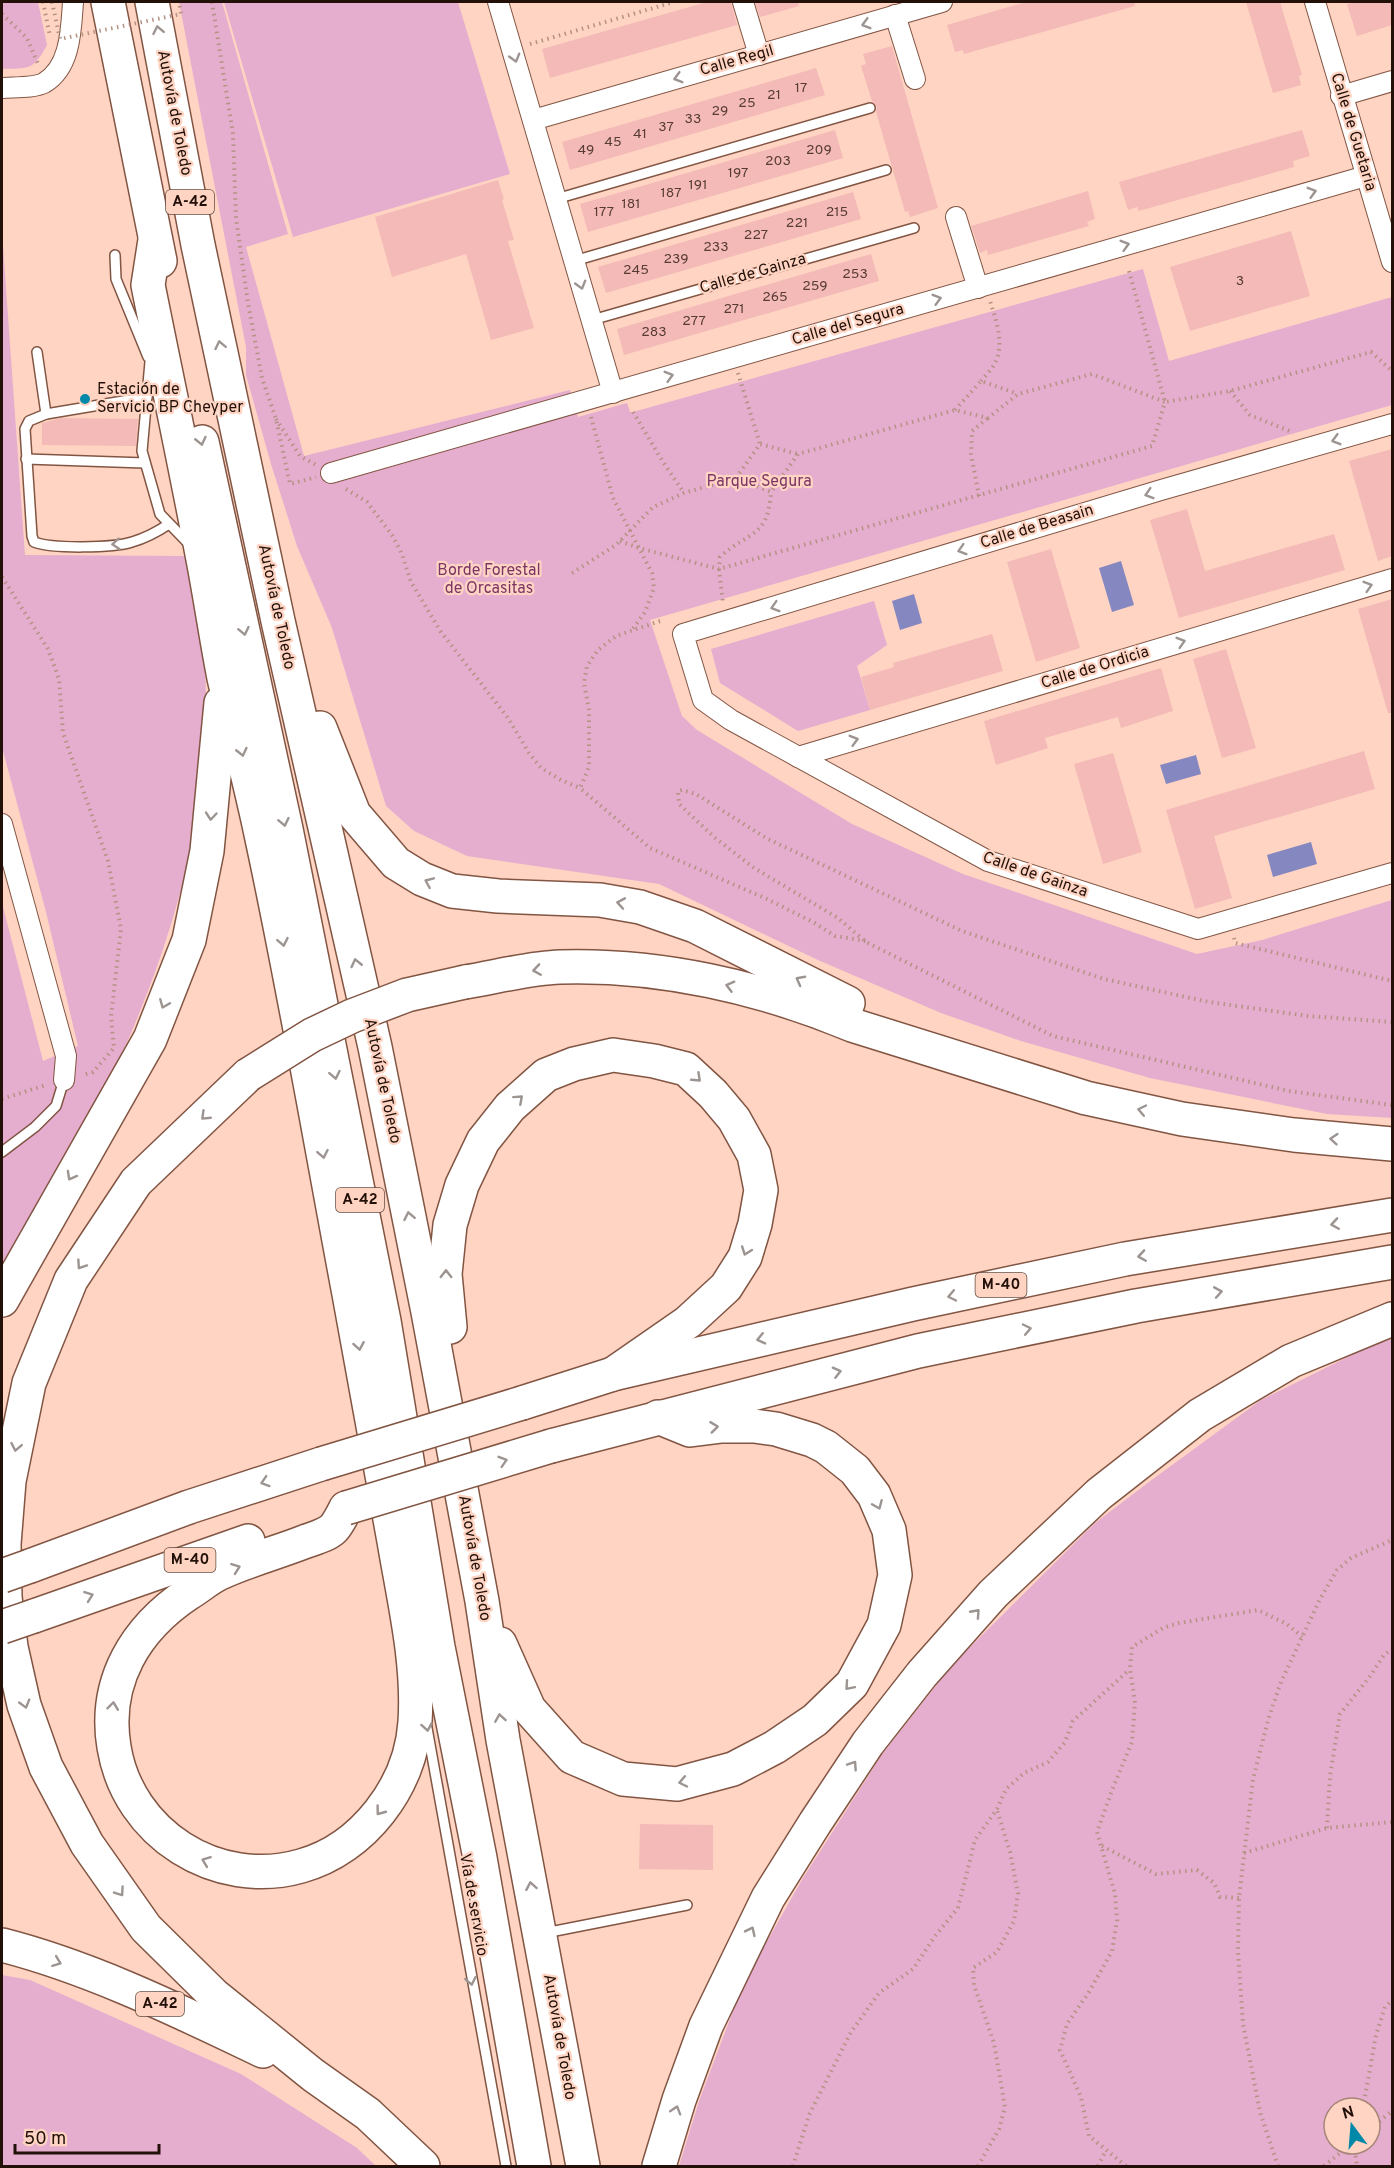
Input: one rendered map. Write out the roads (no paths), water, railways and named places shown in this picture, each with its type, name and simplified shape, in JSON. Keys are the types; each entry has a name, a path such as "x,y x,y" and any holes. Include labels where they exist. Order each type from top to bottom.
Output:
{"highway":[{"name":"A-42","path":"108,2 155,240 224,539 284,818 384,1321 438,1647 476,1836 534,2166"},
{"name":"Autovía de Toledo","path":"152,2 198,245 278,621 375,1047 471,1541 503,1740 583,2166"},
{"path":"155,240 148,285 224,674 261,834 296,1007 413,1649 415,1725 408,1760 390,1797 379,1813 358,1835 334,1853 297,1868 277,1871 237,1870 218,1866 181,1849 165,1837 138,1808 128,1790 114,1752 112,1712 121,1673 139,1638 168,1607 218,1574 331,1532 346,1508"},
{"path":"278,621 354,814 396,863 404,869 452,891 498,897 600,900 640,907 696,926 828,994 1006,1073"},
{"path":"2,1300 150,1039 189,940 207,851 224,674"},
{"path":"423,2166 368,2114 313,2075 214,1995 146,1928 87,1844 46,1767 24,1705 11,1647 5,1597 4,1544 9,1481 29,1383 71,1280 136,1182 248,1075 312,1035 352,1016 407,995 465,982 557,967 609,967 712,981 820,1012 852,1025 1086,1098 1182,1119 1294,1135 1392,1144"},
{"path":"471,1541 445,1274 450,1225 462,1185 483,1140 510,1107 546,1075 574,1064 613,1055 654,1061 686,1069 713,1094 734,1119 754,1155 761,1190 755,1224 745,1257 726,1287 688,1322 613,1374"},
{"name":"M-40","path":"16,1571 189,1507 613,1374 913,1304 1125,1259 1392,1215"},
{"name":"M-40","path":"2,1627 212,1552 346,1508 551,1446 658,1417 918,1351 1136,1306 1392,1262"},
{"path":"659,2166 679,2100 706,2026 768,1898 814,1823 868,1743 922,1674 993,1594 1099,1494 1200,1414 1291,1361 1392,1319"},
{"path":"482,1601 529,1709 572,1757 623,1779 677,1784 733,1769 775,1747 815,1720 852,1684 884,1625 895,1575 889,1530 874,1495 855,1470 826,1447 812,1440 776,1429 754,1426 722,1426 690,1430 658,1417"},
{"name":"A-42","path":"2,1945 36,1954 116,1985 196,2019 313,2075"}],"street":[{"path":"2,88 42,84 60,69 69,42 73,2"},
{"path":"498,2 613,393"},
{"path":"743,2 759,55"},
{"name":"Calle Regil","path":"533,120 942,2"},
{"name":"Calle de Guetaria","path":"1314,2 1392,262"},
{"path":"895,15 915,79"},
{"path":"1341,96 1392,81"},
{"name":"Calle del Segura","path":"337,480 613,393 1366,176"},
{"path":"956,217 982,286"},
{"name":"Calle de Beasain","path":"683,634 1150,493 1392,424"},
{"name":"Calle de Ordicia","path":"798,757 1392,579"},
{"name":"Calle de Gainza","path":"683,634 703,700 731,720 988,861 1198,928 1392,873"},
{"path":"2,824 66,1056 64,1080"}],"lane":[{"path":"556,199 870,108"},
{"path":"574,261 886,170"},
{"name":"Calle de Gainza","path":"592,320 914,228"},
{"path":"115,255 116,279 150,362"},
{"path":"148,285 150,362 142,452 160,514 202,557"},
{"path":"37,352 46,414"},
{"path":"147,397 46,414 29,421 25,429 32,536 34,542 43,545 99,546 129,543 149,537 170,524"},
{"path":"26,459 145,463"},
{"path":"2,1152 35,1127 56,1106 64,1080"},
{"name":"Vía de servicio","path":"413,1649 506,2166"},
{"path":"540,1934 687,1905"}],"water":[{"path":"1121,561 1134,605 1112,612 1099,568"},
{"path":"914,594 922,623 900,630 892,601"},
{"path":"1196,755 1201,774 1166,784 1160,765"},
{"path":"1311,842 1317,864 1273,877 1267,855"}],"place":[{"name":"Estación de Servicio BP Cheyper","path":"85,399"}],"park label":[{"name":"Parque Segura","path":"759,482"},
{"name":"Borde Forestal de Orcasitas","path":"489,580"}]}
